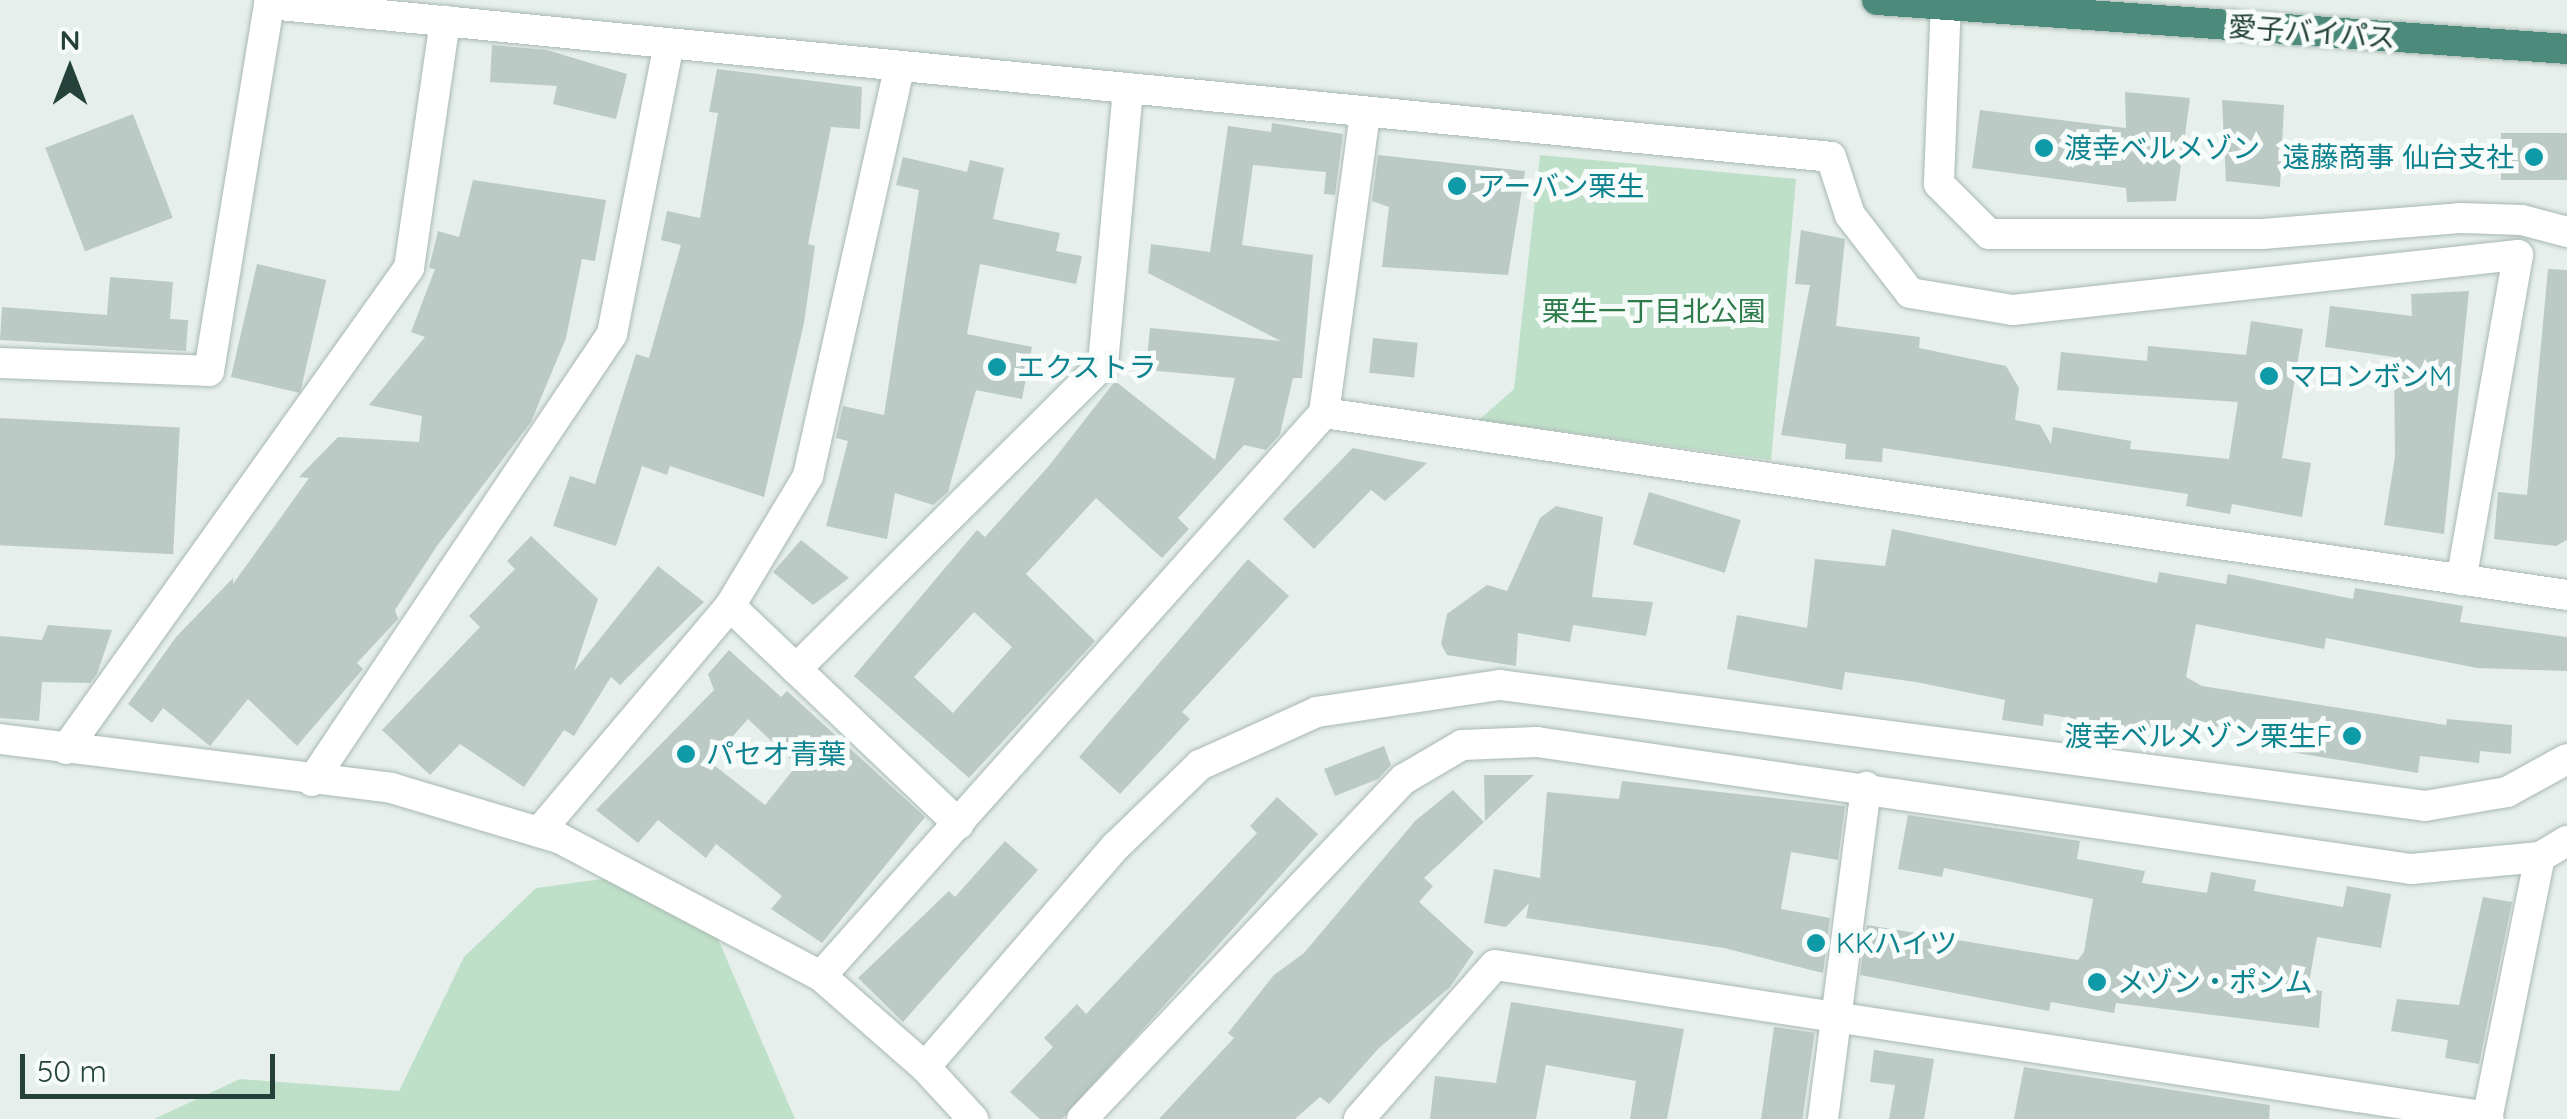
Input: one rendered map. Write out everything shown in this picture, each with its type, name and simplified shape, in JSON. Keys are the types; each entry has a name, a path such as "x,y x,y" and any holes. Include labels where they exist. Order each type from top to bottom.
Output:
{"highway":[{"name":"愛子バイパス","path":"1877,0 2567,49"}],"street":[{"path":"1946,3 1939,184 1988,234 2262,234 2458,218 2522,220 2567,232"},
{"path":"0,362 208,372 268,4 1831,157 1850,215 1910,293 2013,310 2518,255 2461,580"},
{"path":"66,749 408,268 445,22"},
{"path":"312,781 612,334 669,44"},
{"path":"539,832 730,606 808,476 900,66"},
{"path":"796,669 1104,364 1128,88"},
{"path":"821,976 1324,413 1365,113"},
{"path":"1324,413 2567,596"},
{"path":"730,606 959,824"},
{"path":"925,1068 1116,846 1200,765 1317,712 1500,685 2425,806 2507,792 2567,759"},
{"path":"0,739 391,788 539,832 821,976 925,1068 973,1119"},
{"path":"1082,1119 1404,779 1462,745 1537,742 2411,869 2540,857 2567,841"},
{"path":"1823,1119 1866,787"},
{"path":"1359,1119 1495,965 1836,1021 2488,1118 2540,857"}],"green space":[{"name":"栗生一丁目北公園","path":"1540,155 1796,179 1771,460 1479,420 1514,389"},
{"path":"654,872 701,899 795,1119 154,1119 240,1079 399,1091 464,957 536,888"}],"building":[{"path":"492,45 547,50 627,74 616,119 553,104 557,86 490,82"},
{"path":"717,69 862,87 860,129 831,127 808,244 815,246 804,323 764,497 670,466 667,475 642,466 616,546 553,526 570,476 595,484 636,354 649,358 681,245 661,240 667,211 700,218 718,113 709,112"},
{"path":"2125,92 2190,98 2176,201 2127,202 2126,188 1972,168 1980,110 2126,128"},
{"path":"2222,100 2284,105 2280,187 2226,181"},
{"path":"133,114 173,218 85,251 45,148"},
{"path":"1272,123 1343,134 1335,195 1324,194 1326,172 1253,165 1242,245 1313,255 1302,378 1293,378 1280,434 1266,450 1244,445 1178,518 1189,529 1162,558 1096,498 1026,574 1095,641 969,778 854,676 977,530 985,537 1048,467 1115,381 1215,460 1235,378 1146,370 1150,328 1281,341 1148,273 1151,244 1210,252 1228,126 1271,132","holes":["974,612 1012,647 953,713 914,677"]},
{"name":"遠藤商事 仙台支社","path":"2501,133 2567,133 2567,180 2501,180"},
{"path":"1378,155 1525,171 1508,275 1382,267 1389,207 1372,201"},
{"path":"903,157 967,172 970,160 1004,168 993,219 1060,233 1056,251 1082,256 1076,284 980,264 967,334 1032,347 1022,399 976,390 948,492 933,505 895,493 887,539 826,526 848,441 836,438 843,406 884,415 919,190 896,185"},
{"path":"473,180 606,200 595,261 582,259 566,338 531,422 437,546 395,610 398,619 357,663 363,669 297,746 248,699 210,746 163,708 152,723 128,704 176,637 233,578 233,584 309,478 299,477 338,437 419,442 422,416 369,405 425,337 411,332 435,269 429,268 438,231 459,237"},
{"path":"1801,230 1845,239 1836,326 1920,337 1919,348 2006,366 2019,388 2015,420 2040,425 2051,444 2053,427 2131,441 2130,449 2229,459 2238,402 2057,390 2061,352 2147,361 2148,346 2246,355 2251,321 2303,329 2282,458 2311,463 2302,517 2232,504 2230,514 2186,506 2188,494 1883,448 1882,462 1845,459 1846,444 1781,435 1810,285 1795,284"},
{"path":"257,264 326,280 300,393 231,377"},
{"path":"2548,269 2567,270 2567,540 2556,546 2494,539 2498,492 2527,495"},
{"path":"110,277 173,282 170,319 188,320 186,351 0,340 2,307 107,315"},
{"path":"2469,291 2444,534 2384,525 2395,457 2394,357 2325,347 2330,306 2412,316 2411,294"},
{"path":"1373,338 1418,343 1414,378 1369,373"},
{"path":"0,418 180,427 173,554 0,545"},
{"path":"1353,448 1427,463 1385,501 1371,490 1314,549 1283,519"},
{"path":"1649,492 1741,520 1725,573 1633,545"},
{"path":"1556,506 1603,517 1592,597 1653,602 1646,636 1573,625 1570,642 1518,633 1516,666 1447,655 1441,644 1447,614 1487,585 1507,591 1540,518"},
{"path":"1892,529 2157,583 2159,572 2226,584 2228,574 2353,599 2355,588 2463,606 2460,622 2567,637 2567,671 2477,668 2326,638 2324,649 2196,624 2186,677 2202,686 2446,725 2447,719 2512,725 2511,754 2480,751 2479,763 2420,756 2418,773 2279,750 2281,734 2196,724 2193,737 2044,714 2043,726 2002,720 2005,700 1916,682 1845,672 1842,690 1727,669 1737,615 1807,628 1815,559 1885,566"},
{"path":"531,536 598,599 574,671 658,566 704,602 620,685 611,677 574,736 564,730 524,787 460,744 430,775 382,730 480,627 469,616 515,569 507,561"},
{"path":"801,540 849,578 813,605 773,572"},
{"path":"1248,559 1289,596 1182,712 1190,719 1120,794 1079,757"},
{"path":"48,625 112,630 97,674 90,683 42,682 39,721 0,718 0,636 42,640"},
{"path":"729,650 781,697 787,691 925,817 822,943 771,909 782,896 716,844 706,858 658,820 638,843 596,810 714,690 708,674","holes":["748,719 797,765 765,805 710,762"]},
{"path":"1384,746 1391,765 1378,779 1335,796 1324,769"},
{"path":"1484,775 1534,775 1485,821"},
{"path":"1622,781 1845,806 1838,860 1791,852 1781,909 1830,918 1823,973 1724,948 1526,918 1529,903 1506,927 1484,923 1494,869 1540,878 1547,792 1619,799"},
{"path":"1453,790 1484,822 1424,878 1433,886 1419,902 1474,952 1450,987 1379,1048 1329,1104 1320,1097 1295,1119 1159,1119 1234,1038 1228,1033 1274,975 1304,953 1415,821"},
{"path":"1277,797 1318,834 1062,1119 1040,1119 1010,1092 1053,1047 1044,1038 1077,1004 1086,1014 1257,833 1250,826"},
{"path":"1908,815 2080,841 2077,859 2145,871 2142,883 2207,893 2211,872 2256,880 2254,891 2343,907 2347,886 2391,894 2381,948 2317,937 2308,989 2322,991 2319,1028 2116,1003 2114,1013 2051,1002 2049,1011 1860,975 1867,925 2078,960 2084,952 2093,899 1944,868 1942,877 1898,869"},
{"path":"1005,841 1038,870 903,1022 858,978 949,891 955,897"},
{"path":"2483,897 2512,902 2479,1064 2445,1058 2448,1040 2391,1031 2397,999 2459,1005"},
{"path":"1511,1002 1684,1029 1667,1119 1630,1119 1636,1081 1546,1065 1536,1119 1430,1119 1435,1076 1496,1083"},
{"path":"1774,1027 1815,1033 1802,1119 1761,1119"},
{"path":"1874,1050 1934,1059 1924,1119 1889,1119 1895,1085 1870,1082"},
{"path":"2024,1067 2270,1105 2269,1119 2014,1119"}],"place":[{"name":"渡幸ベルメゾン","path":"2044,148"},
{"name":"遠藤商事 仙台支社","path":"2534,157"},
{"name":"アーバン栗生","path":"1457,186"},
{"name":"エクストラ","path":"997,367"},
{"name":"マロンボンM","path":"2269,376"},
{"name":"渡幸ベルメゾン栗生F","path":"2352,736"},
{"name":"パセオ青葉","path":"686,754"},
{"name":"KKハイツ","path":"1816,943"},
{"name":"メゾン・ポンム","path":"2097,982"}]}
